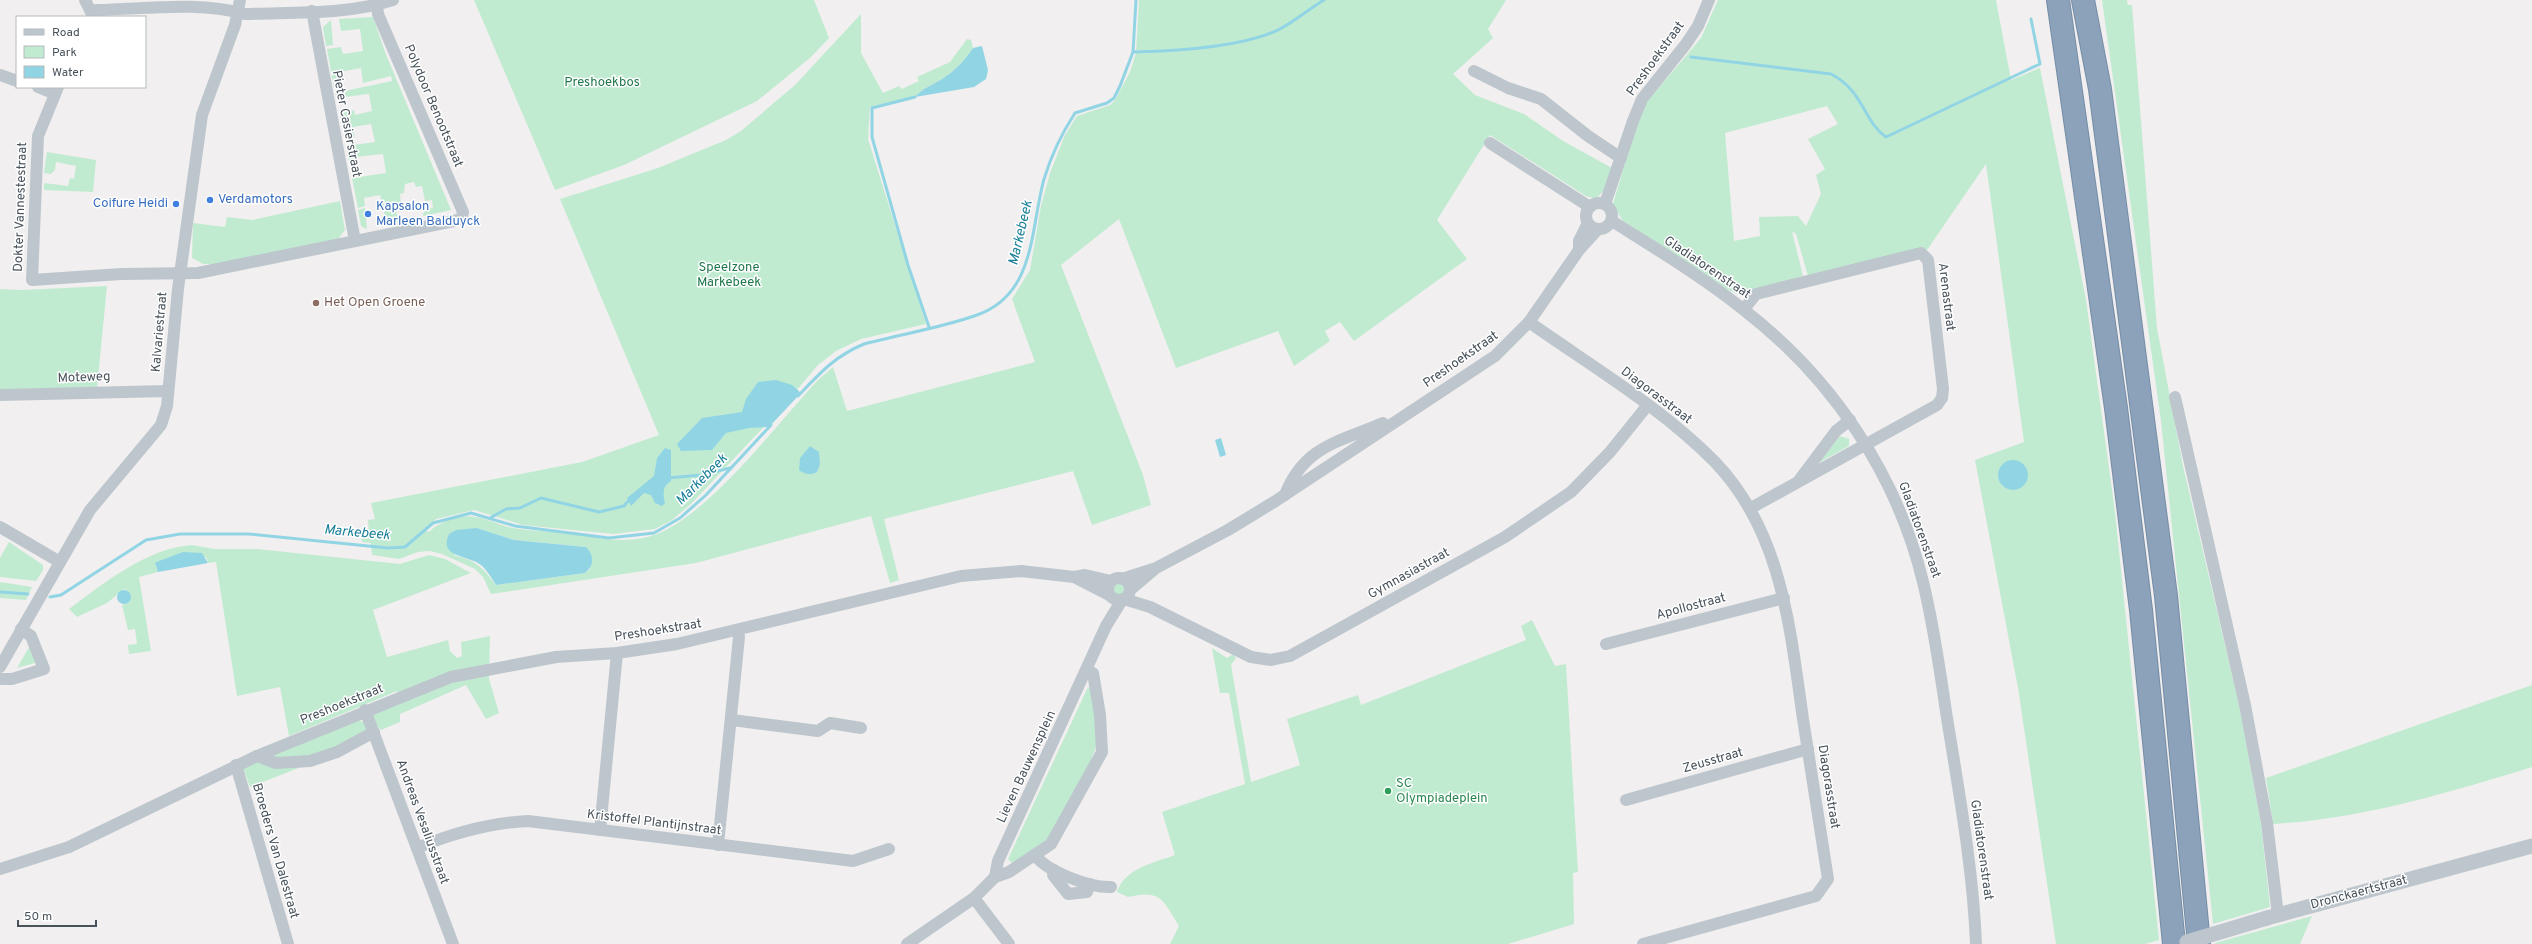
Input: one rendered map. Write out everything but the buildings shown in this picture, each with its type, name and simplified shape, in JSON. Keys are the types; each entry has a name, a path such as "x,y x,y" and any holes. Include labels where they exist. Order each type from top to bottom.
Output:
{"highway":[{"path":"2058,0 2116,408 2184,943"},
{"path":"2083,0 2092,39"},
{"path":"2089,0 2092,39 2166,596 2184,943"}],"street":[{"path":"85,0 90,15 97,10 191,6 245,14 312,11 377,6 393,0"},
{"name":"Kalvariestraat","path":"0,667 90,510 161,425 168,391 181,274 202,115 238,12 240,0"},
{"name":"Preshoekstraat","path":"1605,204 1642,99 1686,44 1698,26 1709,0"},
{"name":"Polydoor Benootstraat","path":"355,241 462,218 463,212 378,14 377,6"},
{"name":"Pieter Casierstraat","path":"312,11 355,241"},
{"path":"1474,71 1508,88 1541,99 1588,136 1621,158"},
{"path":"0,75 16,80"},
{"path":"44,88 57,90"},
{"name":"Dokter Vannestestraat","path":"57,90 38,136 32,280 121,274 181,274"},
{"path":"1490,143 1590,207"},
{"path":"1597,203 1605,204 1612,211 1612,221 1606,228 1593,226 1586,215 1590,207 1597,203"},
{"name":"Gladiatorenstraat","path":"1612,221 1744,309 1792,354 1825,389 1850,420 1867,446 1898,506 1923,580 1933,627 1972,884 1976,944"},
{"name":"Preshoekstraat","path":"0,869 69,847 236,765 365,710 451,677 556,657 617,653 677,644 737,631 961,576 1021,571 1116,580 1156,568 1228,530 1285,495 1495,356 1529,322 1579,250 1579,241 1593,226"},
{"path":"181,274 198,273 355,241"},
{"name":"Arenastraat","path":"1744,309 1756,294 1917,253 1926,257 1943,389 1942,398 1937,405 1867,446"},
{"name":"Diagorasstraat","path":"1529,322 1678,429 1716,463 1751,508 1778,572 1784,598 1828,879 1816,896 1643,944"},
{"name":"Moteweg","path":"0,395 168,391"},
{"path":"2175,397 2245,705 2267,824 2273,916"},
{"name":"Gymnasiastraat","path":"1126,595 1140,596 1150,607 1251,657 1271,660 1290,656 1505,537 1571,492 1610,452 1647,406"},
{"name":"Preshoekstraat","path":"1285,495 1292,476 1307,459 1329,445 1412,411"},
{"path":"1797,483 1836,431 1850,420"},
{"path":"1751,508 1867,446"},
{"path":"0,527 60,562"},
{"name":"Preshoekstraat","path":"1074,577 1109,596 1126,595 1156,568"},
{"path":"1116,580 1128,583 1126,595"},
{"name":"Lieven Bauwensplein","path":"1106,626 1109,596 1107,590 1116,580"},
{"name":"Lieven Bauwensplein","path":"995,877 998,861 1106,626 1126,595"},
{"name":"Apollostraat","path":"1606,644 1784,598"},
{"path":"0,679 12,679 44,669 31,636 21,629"},
{"path":"718,845 732,720 739,637 737,631"},
{"path":"600,830 617,653"},
{"path":"906,944 974,898 995,877 1009,872 1051,844 1102,752 1096,686 1093,672 1087,670"},
{"name":"Andreas Vesaliusstraat","path":"365,710 453,944"},
{"path":"732,720 818,731 830,723 861,728"},
{"path":"257,756 276,763 310,761 337,752 374,732"},
{"name":"Zeusstraat","path":"1626,800 1808,749"},
{"name":"Broeders Van Dalestraat","path":"236,765 288,944"},
{"name":"Kristoffel Plantijnstraat","path":"417,848 472,829 499,823 528,821 853,861 889,849"},
{"name":"Dronckaertstraat","path":"2184,943 2273,916 2532,846"},
{"path":"1035,855 1054,870 1090,884 1111,887"},
{"path":"1054,870 1053,875 1068,894 1087,892 1090,884"},
{"path":"974,898 1009,944"}],"green space":[{"name":"Preshoekbos","path":"474,0 814,0 829,38 811,57 757,101 624,165 555,190"},
{"name":"Speelzone Markebeek","path":"1139,0 1506,0 1488,29 1493,38 1453,74 1475,95 1524,114 1563,141 1612,168 1604,190 1596,199 1586,196 1490,135 1437,220 1467,259 1354,341 1340,322 1325,331 1330,341 1294,366 1278,331 1176,368 1119,219 1061,265 1143,475 1151,505 1092,525 1073,471 884,519 899,580 890,583 871,516 696,563 491,594 483,577 475,569 442,554 430,551 418,552 399,559 372,555 371,543 362,542 361,537 369,535 368,520 375,519 371,503 582,462 659,435 560,199 658,168 726,140 741,131 795,85 861,14 861,53 883,93 899,86 902,89 919,81 917,77 950,62 967,39 971,40 973,48 955,69 924,89 915,97 870,107 868,139 926,324 861,339 836,351 818,365 779,411 691,504 672,520 655,529 613,534 523,525 474,510 436,519 424,530 429,532 451,519 470,516 524,530 571,533 620,540 644,538 657,534 677,523 699,507 720,488 763,443 818,380 833,367 847,411 1035,362 1012,299 1030,270 1041,206 1050,173 1065,135 1077,116 1110,105 1115,100 1130,72 1136,53","holes":["477,528 514,540 586,547 590,569 585,573 496,585 474,562 454,555"]},
{"path":"1718,0 1996,0 2011,80 2040,68 2086,300 2115,512 2159,940 2145,944 2056,944 2018,688 1975,460 2024,442 1986,164 1927,250 1924,248 1808,276 1796,234 1792,231 1803,276 1742,296 1728,290 1622,220 1613,204 1641,109 1701,38","holes":["1827,106 1838,124 1808,139 1825,169 1816,175 1821,194 1806,226 1798,216 1759,217 1760,236 1734,241 1725,133"]},
{"path":"2102,0 2127,0 2128,5 2132,5 2157,328 2183,466 2239,705 2261,824 2270,907 2213,924 2161,421"},
{"path":"373,17 385,52 451,210 423,216 424,210 433,208 432,200 425,201 422,186 416,187 414,182 405,184 404,193 400,194 401,203 394,204 399,223 387,225 380,195 364,198 365,206 358,208 352,178 386,173 383,154 355,157 356,165 350,166 346,146 375,142 371,124 353,127 355,137 345,139 340,114 354,110 355,115 372,111 369,94 344,97 344,99 337,98 335,93 392,81 391,76 363,83 361,68 339,72 341,87 334,88 327,49 341,47 343,54 363,51 360,29 341,31 339,19"},
{"path":"331,20 333,45 326,46 323,27"},
{"path":"47,152 96,160 93,192 44,190 44,183 68,186 70,178 74,179 76,166 56,162 55,170 51,174 44,173"},
{"path":"340,201 345,230 338,239 216,264 203,264 192,258 193,223 225,227 227,217 252,220"},
{"path":"365,208 367,229 361,226 358,210"},
{"path":"107,286 97,388 0,391 0,289 22,290"},
{"path":"1840,436 1849,439 1849,446 1820,462"},
{"path":"9,542 43,565 43,570 36,581 0,577 0,558"},
{"path":"192,545 214,549 257,549 400,564 429,555 445,559 471,573 373,610 387,657 448,640 450,651 457,658 462,656 461,642 490,636 489,679 499,713 486,719 466,685 400,714 400,722 381,730 374,723 373,712 400,700 397,691 289,736 280,687 237,696 216,562 208,563 206,557 155,564 158,572 139,577 151,651 129,654 128,645 137,644 135,629 128,630 122,605 128,603 129,591 124,589 107,603 77,617 69,609 127,568 159,553"},
{"path":"0,582 32,587 26,600 0,598"},
{"path":"1119,583 1123,585 1125,589 1123,593 1119,595 1115,593 1113,589 1115,585"},
{"name":"SC Olympiadeplein","path":"1532,620 1555,666 1566,664 1578,872 1573,873 1574,924 1508,944 1170,944 1179,926 1165,903 1148,894 1128,897 1117,892 1126,877 1133,872 1175,855 1162,812 1245,784 1229,693 1220,693 1212,648 1227,658 1233,654 1236,658 1231,665 1251,782 1300,765 1287,719 1358,695 1361,705 1526,640 1521,626"},
{"path":"31,644 35,663 17,668"},
{"path":"2532,685 2532,767 2436,795 2371,811 2339,817 2273,824 2266,778"},
{"path":"1088,687 1093,691 1097,744 1088,768 1049,841 1013,864 1008,859"},
{"path":"358,720 366,723 366,732 329,756 250,787 243,768"},
{"path":"2312,916 2300,944 2215,944 2215,943"}],"water":[{"path":"982,46 988,70 986,79 974,87 915,97 924,89 955,69 973,48"},
{"path":"776,380 792,385 801,393 769,427 749,428 726,433 712,450 681,451 677,444 702,418 742,412 746,399 758,382"},
{"path":"1221,438 1226,455 1220,457 1215,440"},
{"path":"810,446 819,452 820,464 817,472 810,474 799,470 800,458"},
{"path":"665,448 671,450 671,481 664,490 665,503 662,506 655,503 651,495 644,493 631,506 627,498 654,476 657,458"},
{"path":"2013,460 2023,465 2028,475 2023,485 2013,490 2003,485 1998,475 2003,465"},
{"path":"477,528 514,540 586,547 591,554 592,564 585,573 496,585 481,565 456,555 448,548 447,542 449,534 456,530"},
{"path":"183,552 202,553 208,563 158,572 155,563"},
{"path":"121,590 127,590 131,594 131,600 127,604 121,604 117,600 117,594"}],"waterway":[{"name":"Markebeek","path":"798,396 828,366 845,354 864,344 963,320 977,315 996,305 1010,292 1020,276 1027,258 1044,179 1053,153 1061,137 1075,113 1107,103 1114,98 1120,86 1133,52 1136,0"},
{"path":"1133,52 1168,51 1208,47 1248,40 1280,29 1324,0"},
{"path":"2027,70 2040,64 2031,19"},
{"path":"1691,57 1831,74 1842,81 1857,97 1872,123 1886,137 2025,71"},
{"path":"915,97 872,108 872,137 908,265 929,327"},
{"name":"Markebeek","path":"50,597 61,595 146,540 180,534 249,534 388,548 405,547 433,523 471,513 515,526 609,538 654,533 680,518 706,495 771,425"},
{"path":"667,478 702,475 730,468"},
{"path":"490,518 506,509 520,508 541,498 599,512 624,506 630,499"},
{"name":"Markebeek","path":"0,592 28,594"}],"place":[{"name":"Verdamotors","path":"210,200"},
{"name":"Coifure Heidi","path":"176,204"},
{"name":"Kapsalon Marleen Balduyck","path":"368,214"},
{"name":"Het Open Groene","path":"316,303"},
{"name":"SC Olympiadeplein","path":"1388,791"}]}
